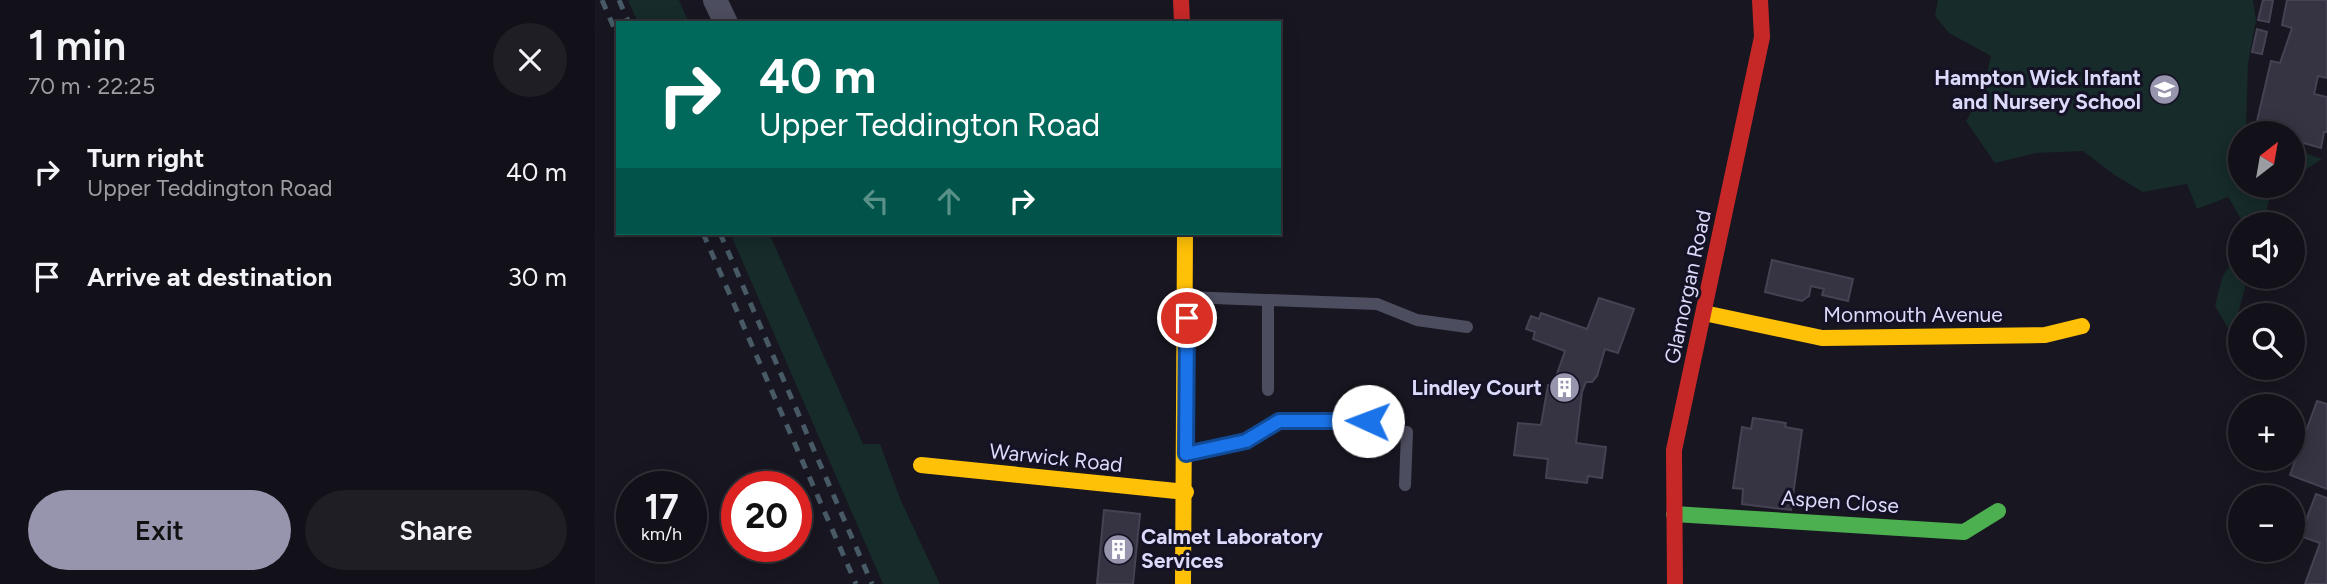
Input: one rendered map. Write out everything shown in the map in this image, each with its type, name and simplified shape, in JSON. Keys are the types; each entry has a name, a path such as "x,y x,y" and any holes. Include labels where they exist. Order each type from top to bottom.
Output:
{"street":[{"path":"715,0 725,21"},
{"path":"1181,0 1182,21"},
{"name":"Glamorgan Road","path":"1675,584 1674,450 1762,37 1760,0"},
{"path":"1183,584 1186,492 1185,235"},
{"name":"Monmouth Avenue","path":"1704,313 1822,338 2045,335 2082,326"},
{"name":"Warwick Road","path":"921,465 1186,492"},
{"name":"Aspen Close","path":"1674,514 1964,532 1998,511"}],"lane":[{"path":"1187,297 1377,304 1417,320 1467,327"},
{"path":"1268,300 1268,390"},
{"path":"1186,454 1246,441 1279,421 1368,421 1386,431 1407,432 1405,485"}],"green space":[{"path":"628,0 679,0 688,21 637,21"},
{"name":"Hampton Wick Infant and Nursery School","path":"1938,0 2253,0 2256,20 2248,63 2246,121 2228,121 2228,197 2197,209 2187,184 2143,192 2083,151 2036,153 1995,163 1966,121 1982,94 1991,56 1949,33 1935,16"},
{"path":"2305,153 2322,159 2305,170"},
{"name":"Hampton Wick Infant and Nursery School","path":"2229,198 2270,198 2266,212 2237,212"},
{"path":"731,235 770,235 863,444 880,444 901,501 940,584 883,584"},
{"path":"2228,268 2228,289 2245,289 2241,303 2228,303 2228,328 2215,306 2222,278"}],"building":[{"path":"2263,0 2273,0 2269,22 2258,20"},
{"path":"2287,0 2327,0 2327,78 2318,76 2314,94 2327,97 2327,132 2324,132 2321,148 2305,143 2305,121 2257,121 2271,61 2280,63 2292,28 2282,25"},
{"path":"2257,29 2267,32 2262,54 2252,52"},
{"path":"1772,260 1853,279 1848,301 1822,295 1824,289 1811,286 1809,296 1802,301 1765,292"},
{"name":"Lindley Court","path":"1599,298 1634,309 1618,353 1605,349 1597,376 1592,382 1586,382 1582,392 1576,443 1606,447 1602,478 1588,476 1587,483 1546,478 1548,459 1514,455 1518,423 1541,425 1548,385 1553,385 1565,351 1533,339 1535,332 1526,329 1531,316 1539,319 1541,313 1587,329"},
{"path":"2317,401 2327,404 2327,489 2290,475 2291,471 2305,471 2305,434"},
{"path":"1753,418 1786,423 1785,427 1802,430 1791,510 1742,504 1743,489 1733,488 1742,427 1751,429"},
{"path":"2316,494 2327,498 2327,584 2305,584 2320,543 2305,538 2305,523"},
{"name":"Calmet Laboratory Services","path":"1104,510 1140,514 1133,584 1097,584"}],"railway":[{"path":"602,0 616,32"},
{"path":"619,0 628,21"},
{"path":"704,235 856,584"},
{"path":"721,235 872,584"}],"traffic: fast":[{"path":"1674,514 1964,532 1998,511"}],"traffic: slow":[{"path":"1183,584 1185,235"},
{"path":"1704,313 1822,338 2045,335 2082,326"},
{"path":"921,465 1186,492"}],"traffic: jam":[{"path":"1181,0 1182,21"},
{"path":"1675,584 1674,450 1762,37 1760,0"}],"place":[{"name":"Hampton Wick Infant and Nursery School","path":"2164,90"},
{"name":"Lindley Court","path":"1565,388"},
{"name":"Calmet Laboratory Services","path":"1118,549"}],"route":[{"path":"1187,318 1186,454 1246,441 1259,430 1279,421 1368,421"}]}
